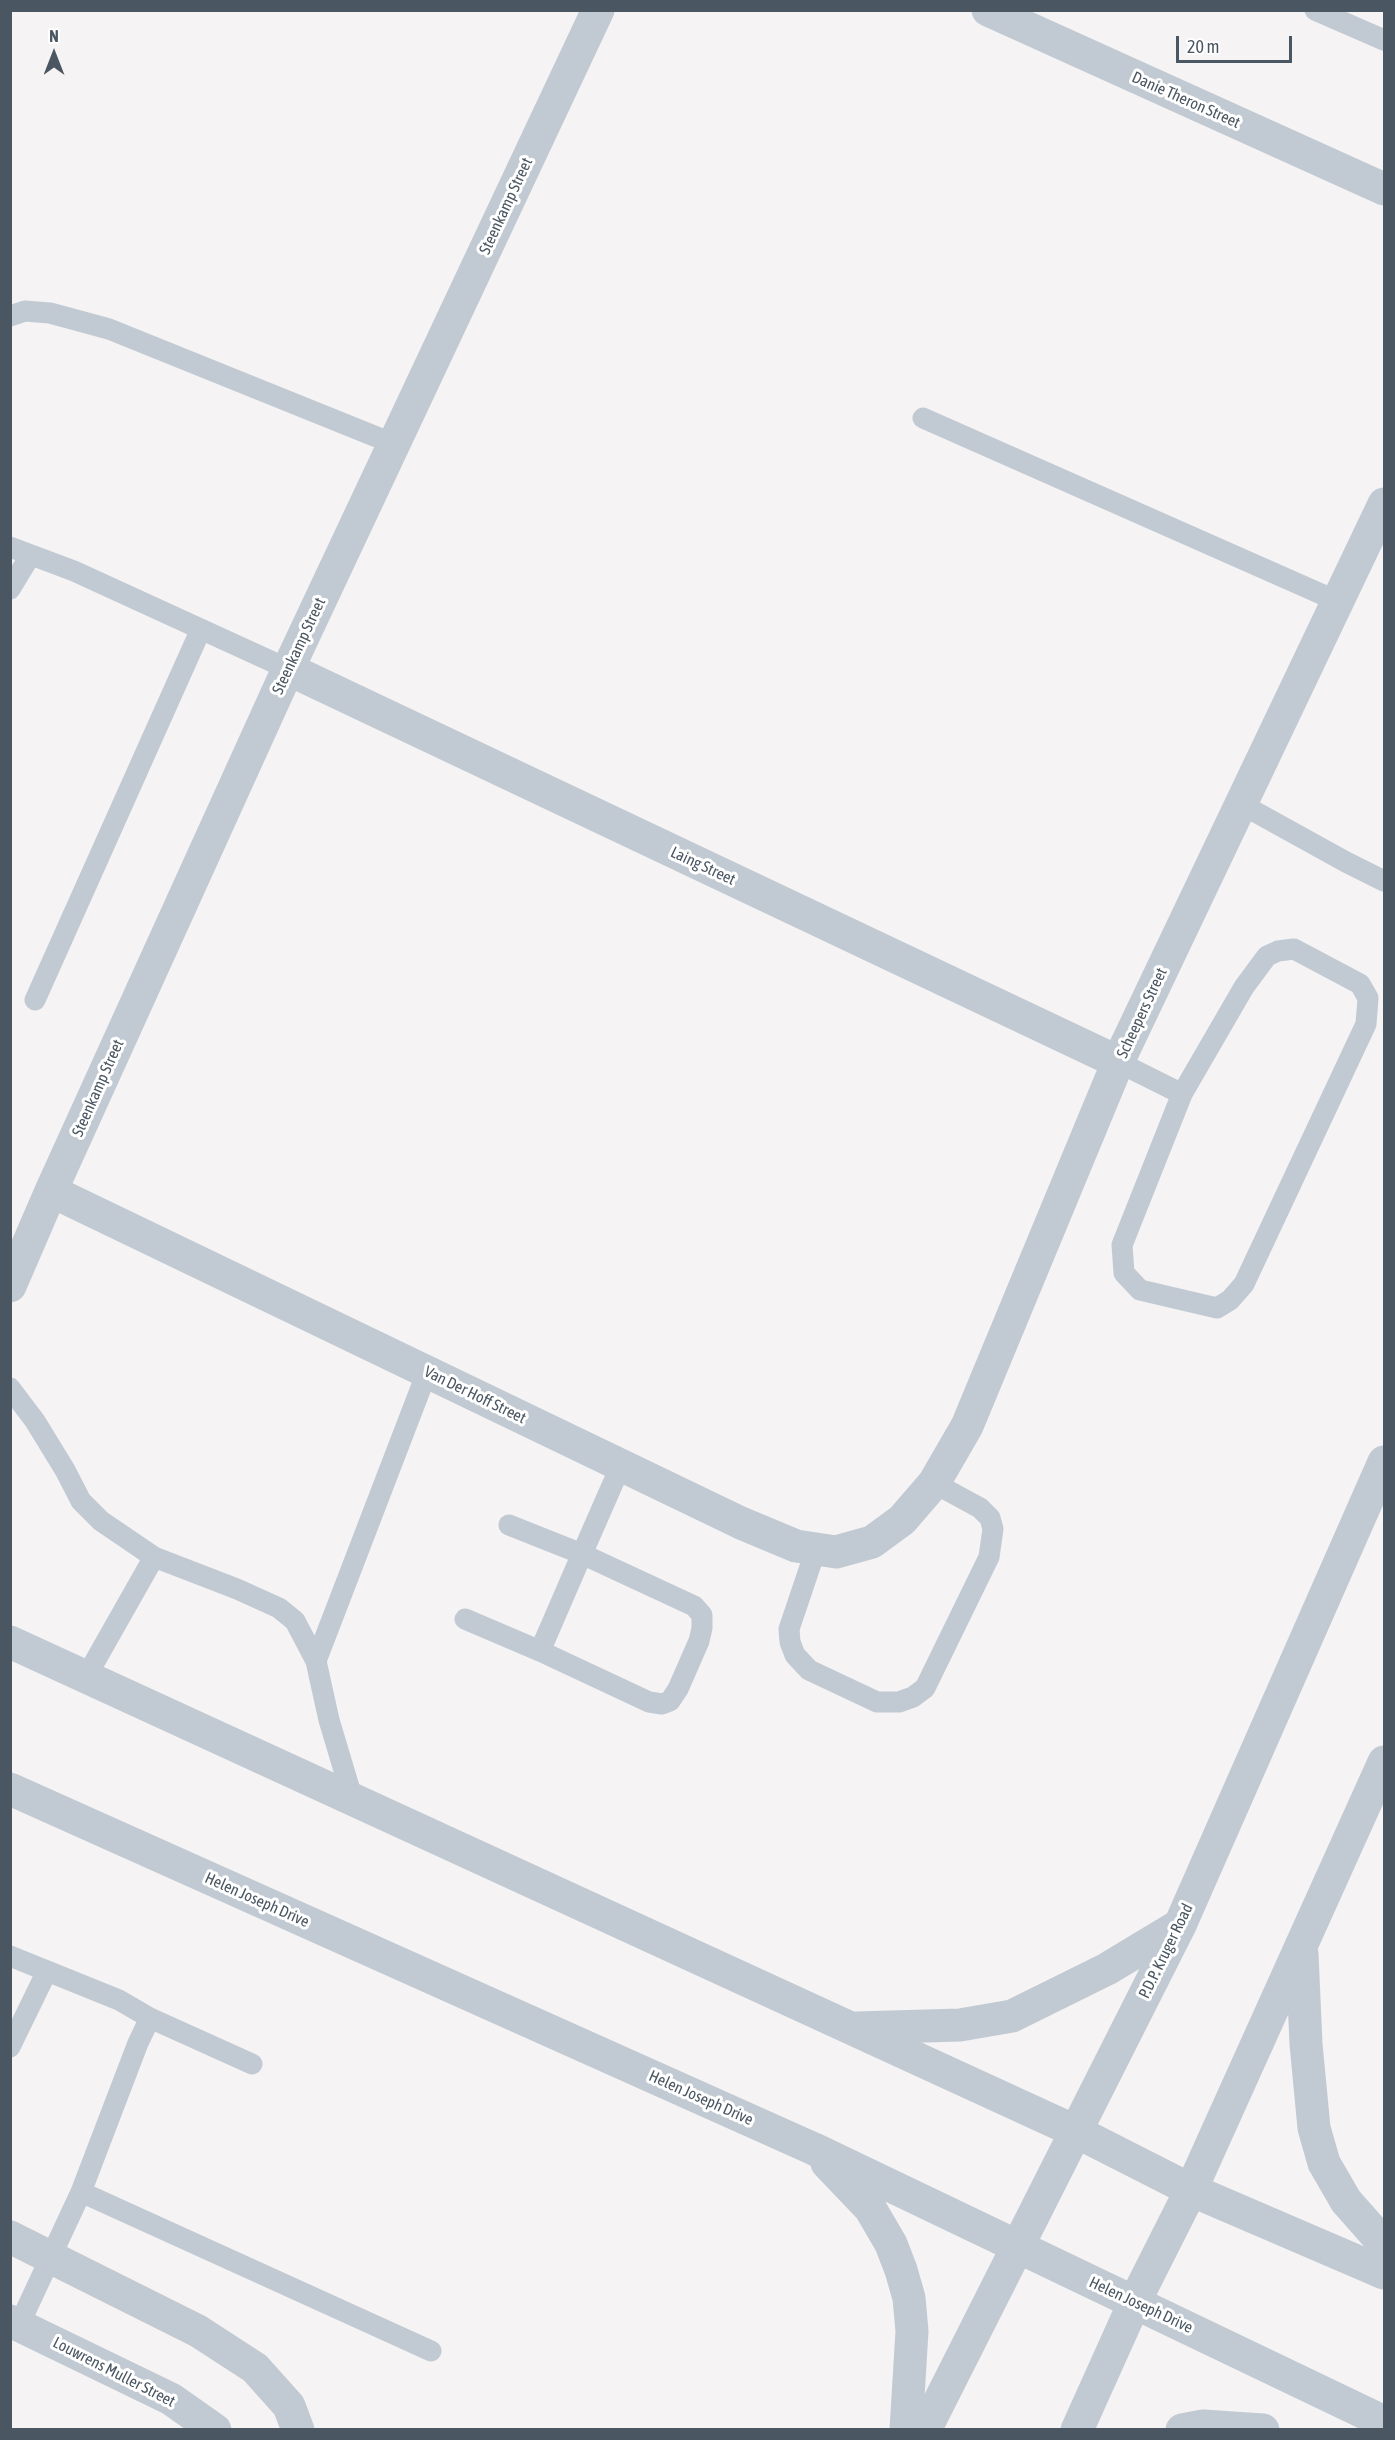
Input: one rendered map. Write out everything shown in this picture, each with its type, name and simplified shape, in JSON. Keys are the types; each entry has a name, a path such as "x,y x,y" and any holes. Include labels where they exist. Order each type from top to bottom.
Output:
{"street":[{"name":"Steenkamp Street","path":"10,1286 288,669 598,10"},
{"name":"Danie Theron Street","path":"988,10 1384,189"},
{"name":"Scheepers Street","path":"902,1520 934,1483 967,1426 1118,1062 1384,504"},
{"name":"Laing Street","path":"288,669 1118,1062"},
{"name":"Van Der Hoff Street","path":"51,1191 741,1523 796,1546 836,1552 872,1542 902,1520"},
{"name":"P.D.P. Kruger Road","path":"926,2430 1180,1924 1384,1462"},
{"path":"10,1642 352,1797 848,2029 1077,2132 1191,2190 1384,2273"},
{"path":"1077,2430 1135,2301 1191,2190 1302,1949 1384,1762"},
{"name":"Helen Joseph Drive","path":"10,1789 814,2149 1384,2422"},
{"path":"848,2029 960,2025 1011,2016 1107,1969 1180,1924"},
{"path":"1302,1949 1306,2044 1314,2128 1321,2155 1346,2201 1384,2244"},
{"path":"814,2149 870,2208 891,2244 901,2270 909,2298 912,2331 906,2430"},
{"path":"10,2237 198,2331 255,2368 289,2406 298,2430"},
{"name":"Louwrens Muller Street","path":"15,2323 171,2399 215,2430"},
{"path":"1182,2430 1203,2426 1263,2430"}],"lane":[{"path":"1315,10 1384,40"},
{"path":"10,316 25,311 50,313 109,329 394,444"},
{"path":"923,418 1337,601"},
{"path":"10,548 74,571 288,669"},
{"path":"10,589 30,556"},
{"path":"35,1000 201,629"},
{"path":"1241,804 1384,881"},
{"path":"1294,949 1360,984 1368,998 1366,1024 1244,1284 1230,1300 1217,1308 1140,1290 1124,1273 1122,1245 1182,1094 1244,987 1267,956 1278,951 1294,949"},
{"path":"1118,1062 1182,1094"},
{"path":"316,1661 427,1372"},
{"path":"10,1388 35,1421 81,1501 101,1521 154,1557 237,1589 279,1608 295,1620 316,1661 329,1720 352,1797"},
{"path":"540,1651 621,1465"},
{"path":"816,1549 789,1629 790,1642 795,1655 809,1670 877,1702 899,1702 913,1697 925,1688 989,1557 993,1528 990,1518 980,1508 934,1483"},
{"path":"465,1619 650,1702 662,1704 670,1701 678,1689 699,1641 702,1628 702,1615 694,1606 582,1554 509,1525"},
{"path":"86,1677 154,1557"},
{"path":"10,1956 119,2000 150,2018 252,2064"},
{"path":"10,2047 47,1971"},
{"path":"15,2323 51,2257 81,2192 138,2043 150,2018"},
{"path":"81,2192 431,2350"}]}
